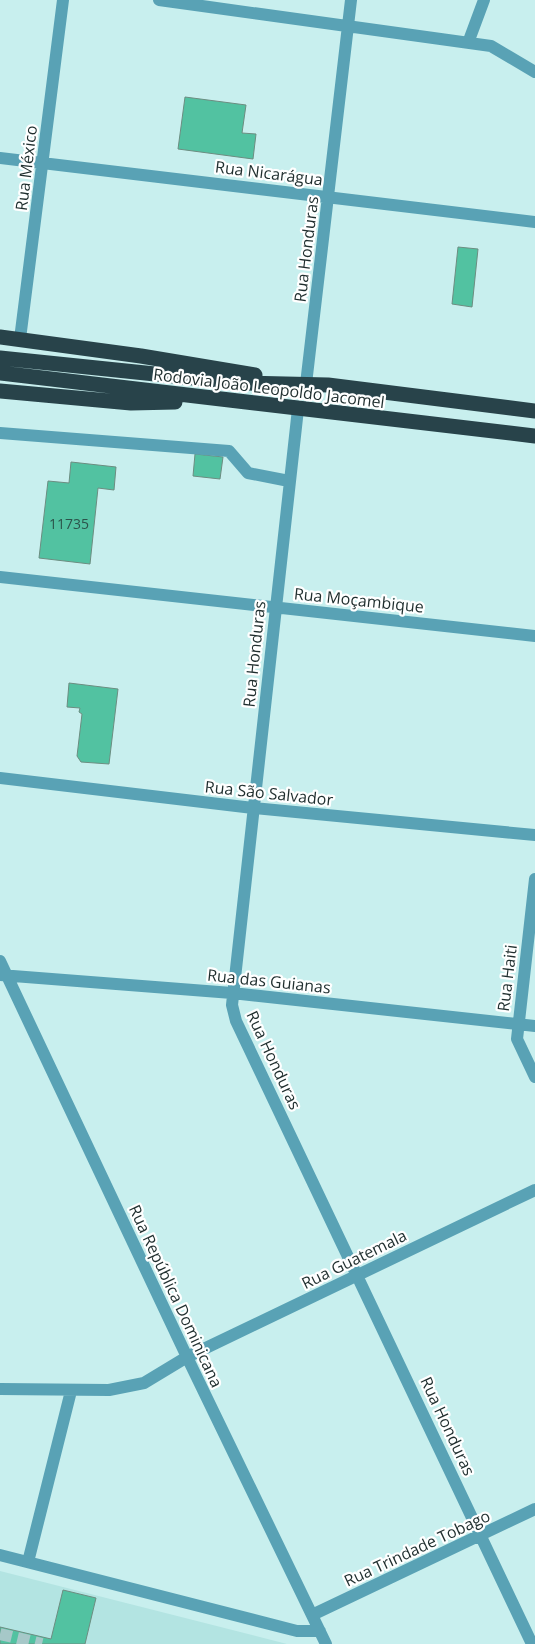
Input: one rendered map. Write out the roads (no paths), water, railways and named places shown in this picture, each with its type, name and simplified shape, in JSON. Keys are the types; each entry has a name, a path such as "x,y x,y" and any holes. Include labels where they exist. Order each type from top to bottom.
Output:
{"highway":[{"path":"0,337 141,356 306,384"},
{"name":"Rodovia João Leopoldo Jacomel","path":"0,358 242,383 306,384 535,411"},
{"name":"Rodovia João Leopoldo Jacomel","path":"0,373 535,436"},
{"path":"0,391 131,403 227,401"}],"street":[{"name":"Rua México","path":"20,339 63,0"},
{"path":"159,0 490,46 535,72"},
{"name":"Rua Honduras","path":"306,384 351,0"},
{"path":"468,43 484,0"},
{"name":"Rua Nicarágua","path":"0,158 535,222"},
{"name":"Rua Honduras","path":"298,409 232,1005 236,1021 359,1275 532,1644"},
{"path":"0,433 229,451 248,473 289,481"},
{"name":"Rua Moçambique","path":"0,578 535,636"},
{"name":"Rua São Salvador","path":"0,778 253,808 535,835"},
{"name":"Rua Haiti","path":"535,879 517,1039 535,1077"},
{"name":"Rua República Dominicana","path":"0,961 4,976 326,1644"},
{"name":"Rua das Guianas","path":"4,976 232,992 535,1026"},
{"name":"Rua Guatemala","path":"0,1390 109,1390 144,1383 187,1357 535,1190"},
{"path":"28,1562 71,1391"},
{"name":"Rua Trindade Tobago","path":"312,1615 535,1510"},
{"path":"0,1555 297,1631 320,1631"}],"tunnel":[{"path":"0,1634 42,1644"}]}
